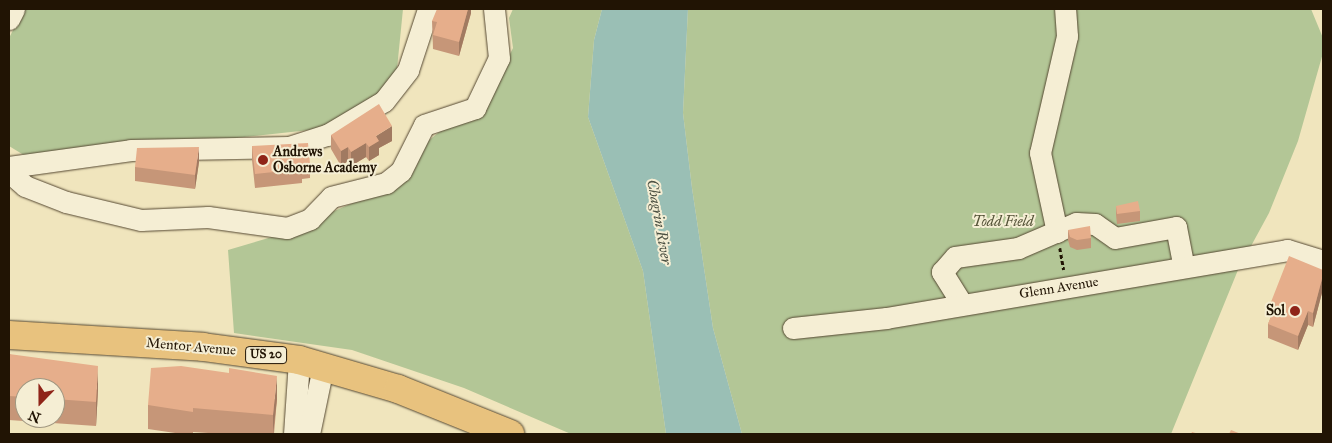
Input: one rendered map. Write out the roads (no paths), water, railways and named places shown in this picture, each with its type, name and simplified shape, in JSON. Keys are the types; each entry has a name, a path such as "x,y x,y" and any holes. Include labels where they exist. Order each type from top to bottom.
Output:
{"main road":[{"name":"Mentor Avenue","path":"9,335 202,347 311,364 398,389 510,434"}],"street":[{"path":"9,19 14,9"},
{"path":"9,167 131,150 289,147 327,135 384,100 408,70 428,9"},
{"path":"9,172 25,186 66,202 141,220 208,217 286,228 310,219 330,198 386,183 401,171 424,125 474,108 487,90 499,58 494,9"},
{"path":"1057,232 1040,153 1067,36 1065,9"},
{"path":"962,304 942,272 955,257 1018,248 1086,222 1115,238 1176,227 1182,258"},
{"name":"Glenn Avenue","path":"793,328 962,304 1287,250 1323,261"},
{"path":"294,434 311,364"},
{"path":"309,434 311,364"}],"water":[{"name":"Chagrin River","path":"602,9 688,9 683,113 692,188 713,328 742,434 666,434 643,271 588,117 594,40"}],"place":[{"name":"Andrews Osborne Academy","path":"263,160"},
{"name":"Sol","path":"1295,311"}],"park label":[{"name":"Todd Field","path":"1003,222"}]}
